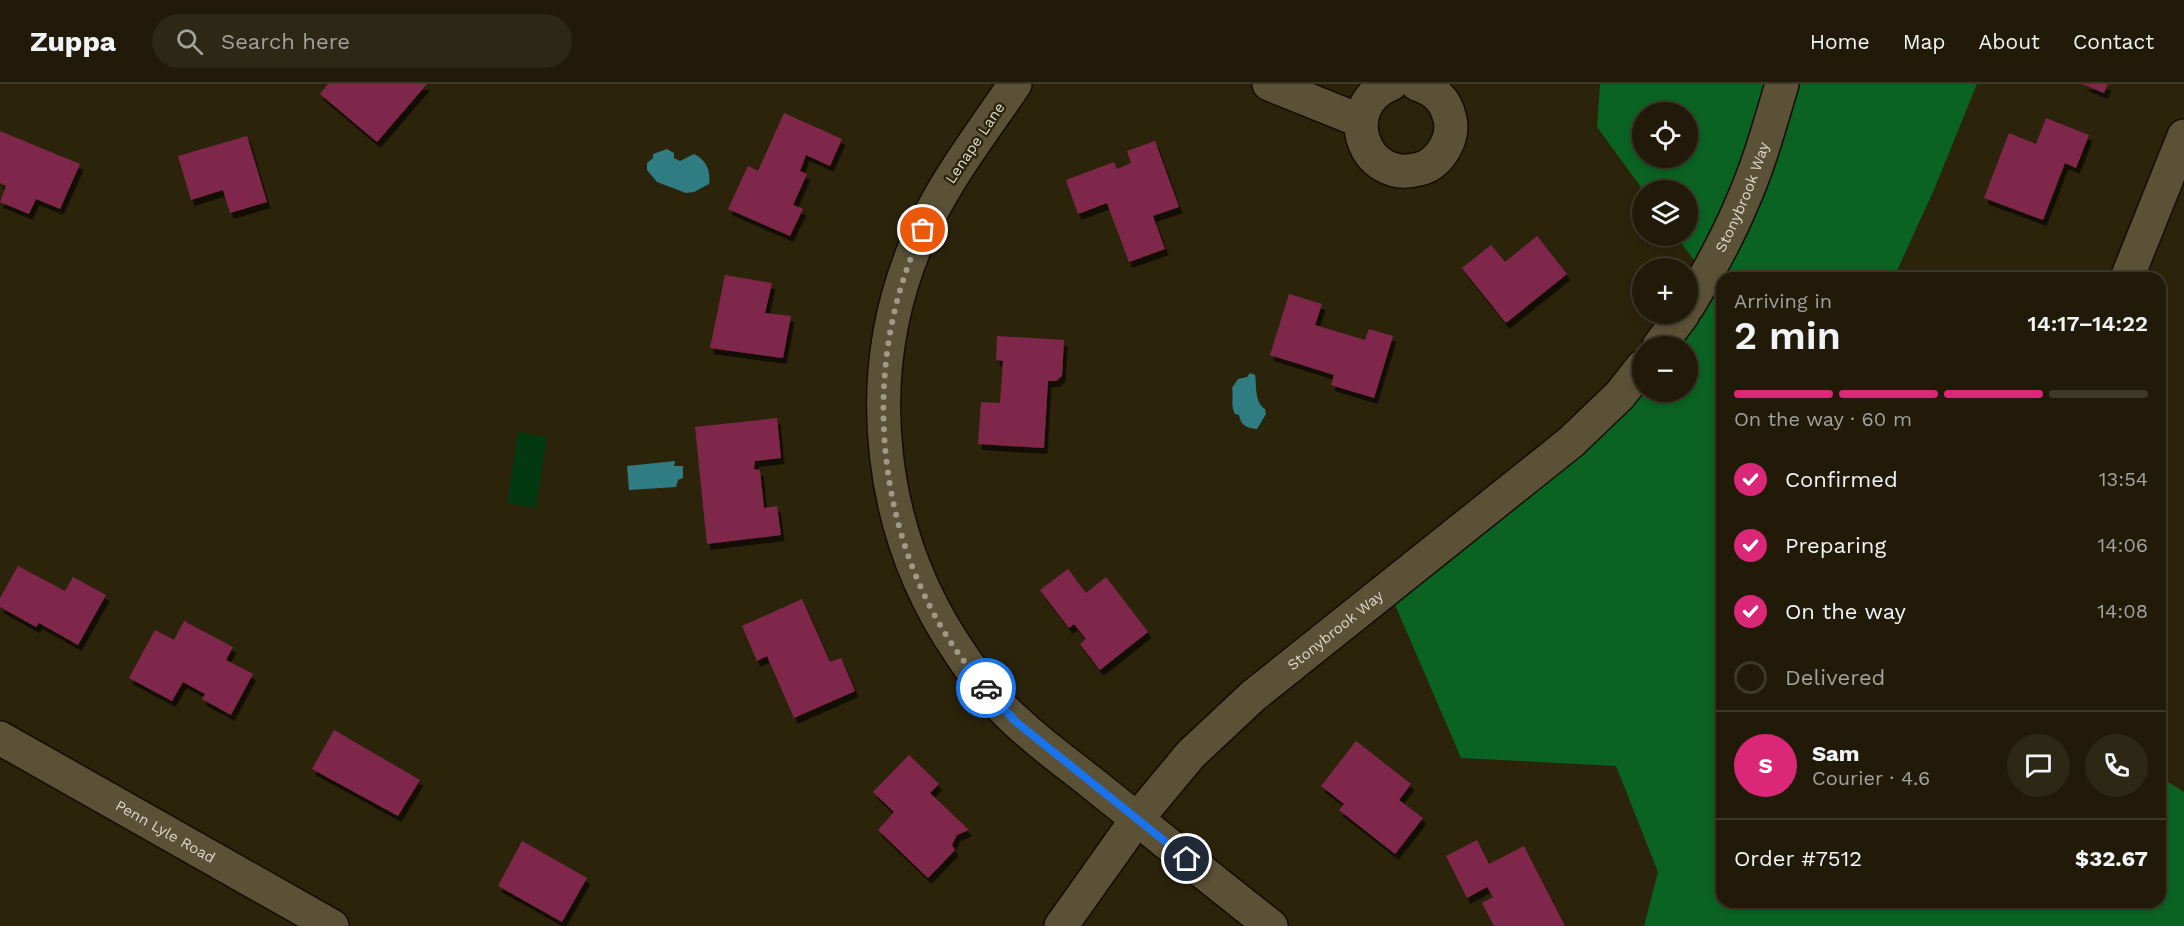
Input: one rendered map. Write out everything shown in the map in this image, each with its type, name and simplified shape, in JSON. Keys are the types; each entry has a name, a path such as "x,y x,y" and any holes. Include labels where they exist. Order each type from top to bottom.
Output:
{"street":[{"name":"Lenape Lane","path":"1015,84 941,194 914,248 896,305 885,365 883,417 887,470 898,522 917,579 941,626 975,676 1015,721 1271,926"},
{"path":"1269,84 1361,121"},
{"path":"1391,84 1383,87 1371,97 1363,111 1362,137 1365,146 1378,162 1395,171 1411,172 1426,167 1437,159 1450,139 1451,123 1447,108 1431,89 1417,84"},
{"name":"Stonybrook Way","path":"1698,290 1742,203 1762,150 1782,84"},
{"path":"2129,272 2184,136"},
{"name":"Stonybrook Way","path":"1061,926 1137,819 1191,754 1252,696 1571,442 1620,395 1632,380"},
{"name":"Penn Lyle Road","path":"0,738 332,926"}],"green space":[{"path":"1600,84 1977,84 1933,192 1896,272 1716,272 1716,908 2166,908 2166,781 2184,792 2184,926 1644,926 1658,872 1616,766 1461,758 1387,586 1632,400 1632,402 1698,402 1698,336 1665,336 1675,324 1698,324 1698,298 1711,283 1698,266 1698,258 1692,258 1683,246 1698,246 1698,180 1636,180 1597,127"},
{"path":"518,432 547,437 536,508 507,503"}],"water":[{"path":"667,149 674,153 674,158 680,161 694,154 702,159 707,166 709,184 694,192 686,193 657,182 647,170 647,163 653,158 653,154"},
{"path":"1250,373 1255,375 1259,402 1266,414 1257,429 1243,424 1239,415 1235,414 1233,407 1232,388 1238,379 1247,377"},
{"path":"675,461 674,466 683,466 683,478 678,480 676,487 629,490 627,466"}],"building":[{"path":"328,84 427,84 377,142 320,94"},
{"path":"2082,84 2108,84 2104,93"},
{"path":"784,113 842,139 830,166 806,155 800,171 807,174 793,205 803,209 790,236 728,209 748,166 758,171"},
{"path":"2046,118 2089,135 2076,168 2065,163 2043,220 1984,198 2009,133 2036,144"},
{"path":"0,131 80,164 60,209 36,199 29,214 0,202 6,186 0,183"},
{"path":"247,136 267,202 230,213 223,190 191,200 178,156"},
{"path":"1155,141 1179,207 1153,216 1165,249 1129,262 1107,203 1078,214 1066,180 1114,162 1117,169 1131,163 1127,151"},
{"path":"1537,236 1567,274 1506,323 1462,268 1491,245 1505,262"},
{"path":"725,275 772,283 765,313 791,316 783,358 710,348"},
{"path":"1289,294 1322,304 1315,325 1365,340 1369,329 1393,336 1374,398 1331,385 1334,375 1270,355"},
{"path":"997,336 1064,340 1062,376 1056,381 1048,381 1044,448 978,444 981,402 1000,403 1003,361 996,360"},
{"path":"777,418 781,458 755,461 754,469 760,470 764,508 777,506 781,535 707,544 695,427"},
{"path":"18,566 65,591 73,577 106,595 78,645 39,623 36,627 0,607 0,598"},
{"path":"1068,569 1086,593 1106,577 1148,632 1100,670 1080,644 1086,639 1074,624 1069,628 1040,590"},
{"path":"802,599 830,662 841,658 855,691 794,718 767,656 757,661 742,626"},
{"path":"184,621 233,647 226,660 253,674 231,715 202,699 205,694 183,682 172,701 129,678 155,630 174,640"},
{"path":"334,730 420,780 398,816 312,769"},
{"path":"1356,741 1411,784 1399,800 1423,818 1395,854 1339,810 1344,804 1321,786"},
{"path":"909,755 939,784 930,793 969,830 957,835 952,845 955,850 928,878 878,830 894,812 873,792"},
{"path":"1477,840 1489,864 1524,846 1565,926 1494,926 1482,903 1493,897 1487,887 1467,898 1446,856"},
{"path":"522,841 587,878 562,922 498,886"}],"way so far":[{"path":"923,230 914,248 896,305 885,365 883,417 887,470 898,522 917,579 941,626 975,676 986,688"}],"route":[{"path":"986,688 1015,721 1187,859"}]}
